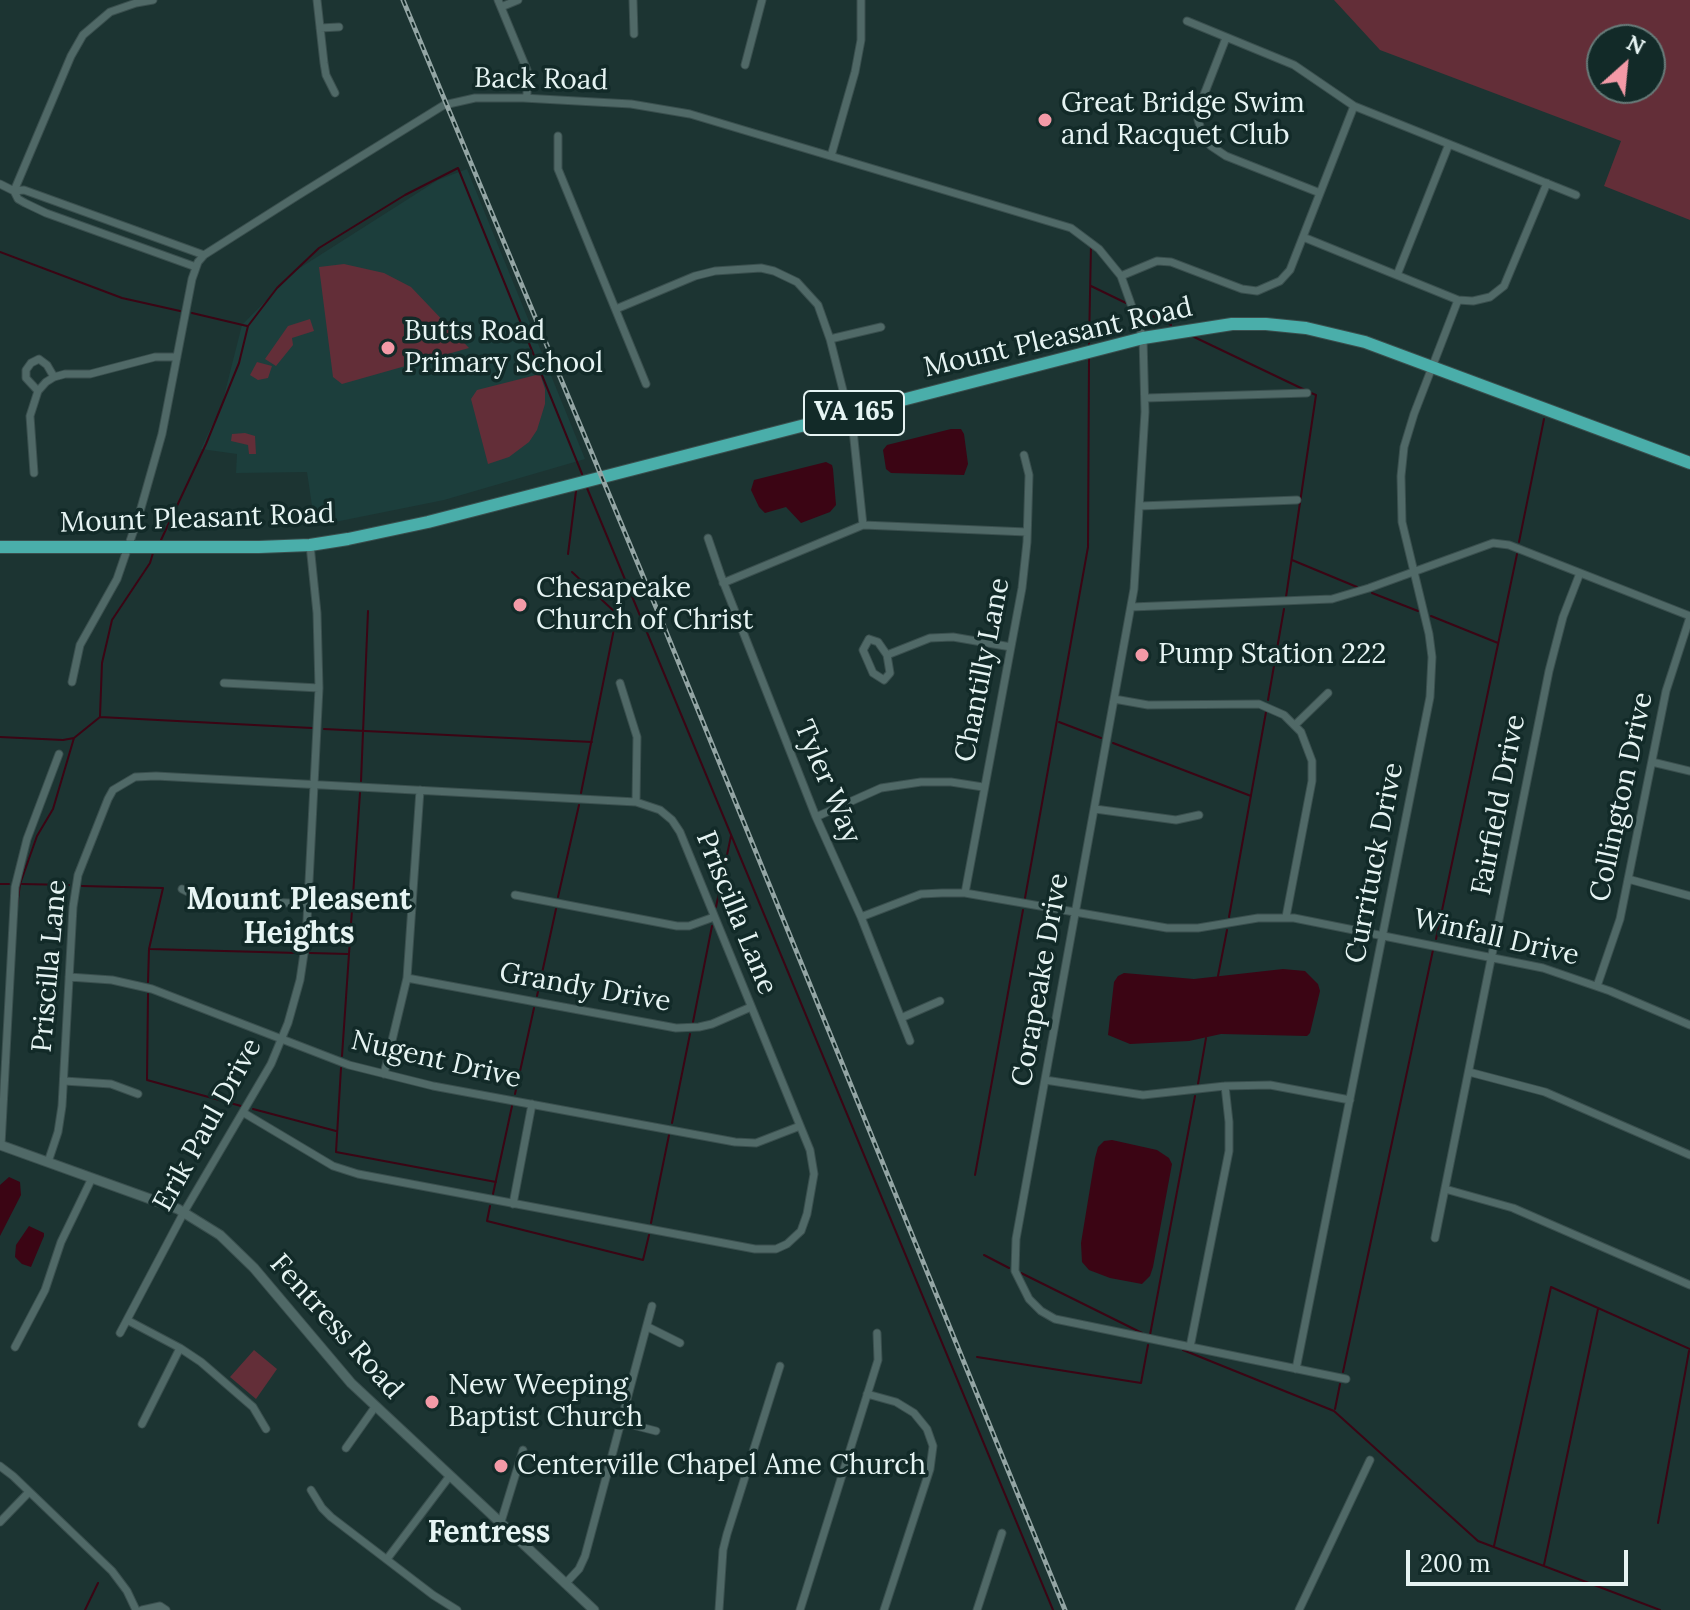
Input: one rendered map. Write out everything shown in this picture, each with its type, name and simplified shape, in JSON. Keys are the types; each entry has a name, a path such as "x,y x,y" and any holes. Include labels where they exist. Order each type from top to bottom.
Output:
{"highway":[{"name":"Mount Pleasant Road","path":"0,547 310,545 431,521 1143,338 1207,326 1276,325 1347,337 1690,463"}],"street":[{"path":"153,0 110,12 83,35 71,56 14,191 18,199 46,213 196,267"},
{"path":"317,0 326,75 335,93"},
{"path":"518,0 500,3 527,70 527,98"},
{"path":"633,0 634,34"},
{"path":"745,65 762,0"},
{"path":"831,156 855,72 861,40 861,0"},
{"path":"1187,21 1294,65 1354,106 1576,195"},
{"path":"320,28 339,27"},
{"path":"1226,38 1200,105 1198,120 1203,135 1211,146 1226,156 1320,193"},
{"name":"Back Road","path":"72,682 83,639 117,579 129,547 162,434 196,267 204,255 444,105 475,98 527,98 631,104 690,114 1071,228 1099,249 1121,276 1143,338"},
{"path":"1121,276 1157,261 1171,262 1242,289 1257,291 1280,281 1290,270 1354,106"},
{"path":"558,136 558,169 646,384"},
{"path":"1397,275 1449,144"},
{"path":"1303,237 1458,300 1473,301 1490,297 1504,286 1547,183"},
{"path":"0,184 204,255"},
{"path":"616,309 704,273 761,268 786,276 808,292 824,318 849,414 863,525"},
{"name":"Currituck Drive","path":"1296,1369 1430,697 1432,657 1429,634 1402,522 1401,476 1407,436 1458,300"},
{"path":"830,339 881,327"},
{"name":"Corapeake Drive","path":"1143,338 1146,398 1131,607 1014,1255 1020,1286 1033,1305 1055,1319 1346,1379"},
{"path":"34,473 30,416 38,391 54,377 90,374 155,357 177,357"},
{"path":"38,391 26,378 26,370 31,363 39,359 54,377"},
{"path":"1146,398 1307,393"},
{"name":"Chantilly Lane","path":"965,893 1022,588 1029,475 1024,455"},
{"path":"1140,506 1297,500"},
{"path":"723,583 863,525 1027,532"},
{"name":"Tyler Way","path":"708,538 816,817 861,917 910,1041"},
{"path":"1131,607 1332,599 1493,543 1509,545 1690,616"},
{"name":"Erik Paul Drive","path":"120,1333 184,1212 271,1064 300,980 308,904 319,688 317,613 310,545"},
{"name":"Fairfield Drive","path":"1435,1238 1549,671 1560,626 1580,573"},
{"name":"Collington Drive","path":"1597,986 1620,919 1673,662 1690,616"},
{"path":"887,655 930,638 953,637 1011,647"},
{"path":"873,639 887,655 890,673 884,680 873,673 863,650 864,645 873,639"},
{"path":"224,683 319,688"},
{"path":"620,683 637,737 636,802"},
{"path":"1295,725 1328,693"},
{"path":"1114,699 1148,705 1259,704 1277,711 1295,725 1310,750 1313,769 1286,917"},
{"path":"0,1145 13,898 27,839 59,754"},
{"path":"1652,762 1690,771"},
{"name":"Priscilla Lane","path":"48,1162 61,1119 73,907 78,875 108,799 117,787 141,776 636,802 660,810 676,826 800,1126 814,1167 807,1214 796,1238 776,1249 755,1249 381,1179 338,1168 244,1113"},
{"path":"816,817 881,788 921,782 951,782 983,787"},
{"path":"384,1074 407,978 420,790"},
{"path":"1095,809 1176,820 1199,815"},
{"path":"1628,879 1690,896"},
{"path":"182,889 206,899 308,904"},
{"name":"Winfall Drive","path":"861,917 921,894 965,893 1167,928 1198,928 1258,918 1286,917 1543,968 1597,986 1690,1025"},
{"path":"515,895 677,926 689,926 714,917"},
{"name":"Nugent Drive","path":"69,977 112,980 152,989 349,1065 384,1074 746,1143 766,1140 800,1126"},
{"name":"Grandy Drive","path":"407,978 676,1028 712,1024 751,1007"},
{"path":"901,1018 940,1001"},
{"path":"1469,1072 1545,1092 1690,1155"},
{"path":"1045,1080 1143,1095 1225,1086 1270,1085 1350,1100"},
{"path":"64,1081 111,1084 138,1094"},
{"path":"1190,1347 1229,1151 1225,1086"},
{"path":"513,1204 532,1104"},
{"name":"Fentress Road","path":"0,1145 184,1212 220,1235 254,1268 375,1407 594,1610"},
{"path":"15,1347 45,1290 61,1242 92,1178"},
{"path":"1445,1189 1513,1208 1690,1285"},
{"path":"565,1584 579,1569 585,1556 652,1306"},
{"path":"127,1320 180,1348 211,1370 253,1407 266,1429"},
{"path":"648,1327 680,1343"},
{"path":"800,1610 878,1360 877,1333"},
{"path":"142,1424 180,1348"},
{"path":"719,1610 723,1550 780,1366"},
{"path":"867,1394 896,1402 914,1413 927,1429 933,1446 930,1469 884,1610"},
{"path":"346,1448 375,1407"},
{"path":"621,1422 656,1431"},
{"path":"500,1525 523,1450"},
{"path":"1299,1610 1370,1460"},
{"path":"0,1466 112,1571 139,1610 160,1606 166,1610"},
{"path":"387,1559 449,1477"},
{"path":"311,1490 322,1508 433,1595 457,1610"},
{"path":"0,1522 29,1492"},
{"path":"977,1610 1002,1533"}],"shaded area":[{"path":"1334,0 1690,0 1690,220 1604,186 1621,141 1380,50"},
{"name":"Butts Road Primary School","path":"467,169 585,459 444,500 315,526 307,472 236,473 237,454 201,449 222,404 242,325 295,271 438,180"},
{"path":"344,264 384,273 411,287 469,348 342,384 333,377 319,267"},
{"path":"310,319 314,331 292,338 293,345 276,366 265,359 288,326"},
{"path":"257,362 272,366 268,378 258,380 250,375"},
{"path":"540,374 545,389 545,404 537,430 529,442 509,457 488,464 471,399 477,390"},
{"path":"961,429 964,434 968,464 964,475 891,473 886,469 883,450 887,445"},
{"path":"232,434 255,436 256,454 249,454 248,445 231,441"},
{"path":"826,462 833,469 836,505 830,512 801,523 786,507 765,513 759,507 751,490 754,480"},
{"path":"1283,969 1305,971 1318,984 1320,991 1307,1036 1221,1034 1189,1041 1130,1044 1108,1035 1114,982 1124,973 1194,979"},
{"path":"1104,1141 1157,1150 1172,1164 1153,1267 1142,1284 1110,1278 1089,1270 1082,1262 1081,1243 1095,1158 1098,1147"},
{"path":"9,1177 20,1182 21,1195 0,1236 0,1185"},
{"path":"29,1226 44,1233 31,1267 15,1257 16,1245"},
{"path":"254,1350 277,1369 256,1399 230,1377"}],"waterway":[{"path":"161,540 206,444 239,363 248,326 277,288 319,248 405,195 458,168 582,474"},
{"path":"1089,344 1091,245"},
{"path":"0,252 122,298 180,311"},
{"path":"1091,286 1126,303"},
{"path":"1140,310 1171,325"},
{"path":"192,313 247,326"},
{"path":"1192,336 1305,390"},
{"path":"1025,898 1088,547 1089,359"},
{"path":"1286,597 1316,395 1311,393"},
{"path":"1519,542 1544,419"},
{"path":"587,488 1053,1610"},
{"path":"568,554 576,491"},
{"path":"100,716 102,663 112,620 150,563 153,553"},
{"path":"1436,939 1517,554"},
{"path":"1292,560 1357,587"},
{"path":"572,572 617,614 581,793"},
{"path":"1372,593 1418,611"},
{"path":"1268,700 1284,609"},
{"path":"361,781 368,611"},
{"path":"1431,616 1498,643"},
{"path":"1229,917 1266,712"},
{"path":"0,737 74,738 100,717 312,728"},
{"path":"1059,722 1101,738"},
{"path":"324,729 592,742"},
{"path":"17,906 20,884 37,836 53,809 74,738"},
{"path":"1113,743 1251,796"},
{"path":"342,1056 360,793"},
{"path":"558,897 579,805"},
{"path":"716,907 731,836"},
{"path":"0,884 9,884"},
{"path":"22,884 69,885"},
{"path":"82,886 163,888 149,949 148,982"},
{"path":"537,996 556,909"},
{"path":"975,1175 1023,910"},
{"path":"693,1022 712,926"},
{"path":"1218,976 1227,930"},
{"path":"150,949 298,953"},
{"path":"1343,1372 1433,950"},
{"path":"310,953 348,954"},
{"path":"148,994 147,1080 241,1106"},
{"path":"515,1094 534,1008"},
{"path":"672,1123 690,1034"},
{"path":"1198,1084 1206,1038"},
{"path":"341,1068 336,1152 496,1182"},
{"path":"1150,1335 1195,1096"},
{"path":"493,1194 512,1106"},
{"path":"253,1109 336,1131"},
{"path":"651,1223 669,1135"},
{"path":"490,1206 487,1221 643,1260 649,1235"},
{"path":"984,1255 1009,1268"},
{"path":"1021,1273 1142,1333"},
{"path":"1494,1546 1551,1287 1690,1349"},
{"path":"1544,1565 1598,1309"},
{"path":"977,1357 1141,1383 1148,1345"},
{"path":"1183,1350 1334,1411 1478,1541 1660,1610"},
{"path":"1658,1523 1689,1351"},
{"path":"1335,1409 1340,1384"},
{"path":"85,1610 98,1583"}],"railway":[{"path":"403,0 658,612 1065,1610"}],"place":[{"name":"Great Bridge Swim and Racquet Club","path":"1045,120"},
{"name":"Butts Road Primary School","path":"388,348"},
{"name":"Chesapeake Church of Christ","path":"520,605"},
{"name":"Pump Station 222","path":"1142,655"},
{"name":"New Weeping Baptist Church","path":"432,1402"},
{"name":"Centerville Chapel Ame Church","path":"501,1466"}],"district":[{"name":"Mount Pleasent Heights","path":"299,917"},
{"name":"Fentress","path":"489,1533"}]}
